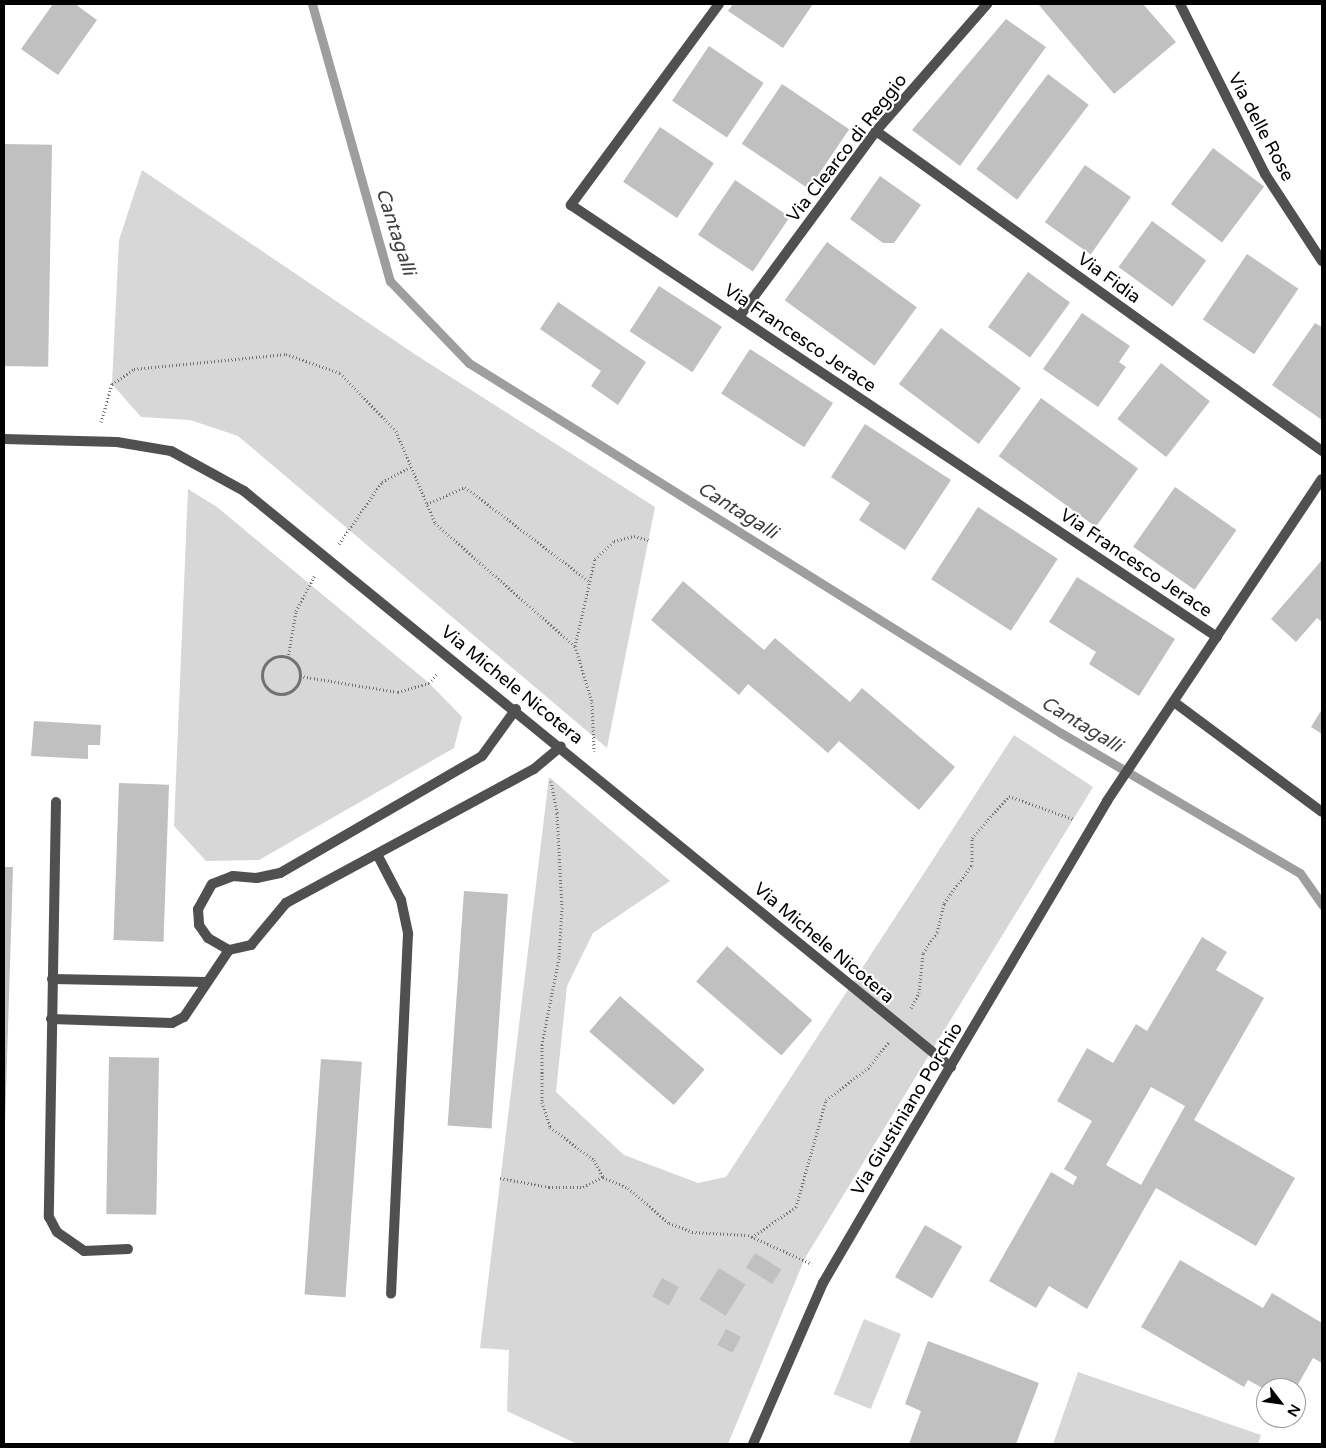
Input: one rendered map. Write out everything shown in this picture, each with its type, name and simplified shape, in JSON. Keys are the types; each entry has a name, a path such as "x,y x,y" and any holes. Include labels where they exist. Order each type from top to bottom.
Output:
{"street":[{"name":"Via Francesco Jerace","path":"719,4 571,205 1217,636"},
{"name":"Via Clearco di Reggio","path":"739,317 876,131 987,4"},
{"name":"Via delle Rose","path":"1180,4 1265,174 1322,261"},
{"name":"Via Fidia","path":"876,131 1322,451"},
{"name":"Via Michele Nicotera","path":"4,439 147,446 192,459 244,491 516,709 900,1027 951,1067"},
{"path":"1322,479 1174,702 1322,812"},
{"name":"Via Giustiniano Porchio","path":"753,1444 829,1271 1107,801 1174,702"},
{"path":"229,950 208,938 199,925 198,909 212,884 222,878 257,878 289,868 482,756 516,709"},
{"path":"51,1019 172,1023 184,1017 229,950 250,945 286,903 378,856 546,760 561,746"},
{"path":"56,802 49,1217 57,1232 79,1248 128,1249"},
{"path":"378,856 401,900 408,934 391,1294"},
{"path":"52,979 206,982"}],"path":[{"path":"95,442 112,384 134,368 286,354 340,373 396,431 435,523 575,646"},
{"path":"410,467 382,482 328,559 308,583 296,611 288,658 300,676 398,692 429,683 452,658"},
{"path":"427,504 465,487 590,582"},
{"path":"590,770 597,739 575,646 595,559 614,541 634,536 649,540"},
{"path":"288,658 266,663 265,686 274,693 286,694 300,676"},
{"path":"546,760 557,813 562,907 559,958 542,1044 542,1102 550,1127 594,1160 603,1177 628,1188 670,1223 692,1232 752,1237 829,1271"},
{"path":"752,1237 796,1207 826,1100 868,1068 900,1027 919,993 923,953 938,932 944,904 972,865 972,838 1009,796 1093,826"},
{"path":"500,1178 549,1187 583,1187 603,1177"}],"shaded area":[{"path":"142,170 416,355 655,507 607,748 238,436 190,420 141,417 112,384 119,240"},
{"path":"188,489 217,507 429,683 462,717 454,748 259,860 206,861 174,826"},
{"path":"1014,735 1093,787 805,1258 728,1444 577,1444 507,1411 509,1350 480,1348 549,777 670,881 593,933 567,986 556,1092 624,1155 698,1183 726,1177"},
{"path":"864,1319 901,1334 871,1409 834,1394"},
{"path":"1078,1372 1261,1435 1258,1444 1053,1444"}],"building":[{"path":"53,4 75,4 97,20 58,75 21,49"},
{"path":"733,4 813,4 783,48 728,11"},
{"path":"1038,4 1143,4 1176,42 1114,94"},
{"path":"1006,19 1046,47 960,166 912,130"},
{"path":"709,46 764,83 727,138 672,101"},
{"path":"1048,74 1089,105 1017,200 976,169"},
{"path":"782,84 849,129 809,189 742,144"},
{"path":"660,127 714,163 677,218 623,182"},
{"path":"5,144 52,145 48,367 4,366"},
{"path":"1213,148 1264,187 1222,242 1171,204"},
{"path":"1085,165 1131,197 1091,254 1045,222"},
{"path":"880,176 921,205 894,243 883,243 850,219"},
{"path":"735,180 790,217 753,272 698,235"},
{"path":"1152,221 1206,260 1173,306 1118,267"},
{"path":"827,242 917,307 874,365 785,300"},
{"path":"1247,254 1298,289 1254,354 1203,319"},
{"path":"1028,272 1070,303 1030,358 988,327"},
{"path":"659,286 722,327 692,372 630,331"},
{"path":"558,302 646,362 618,405 591,386 601,371 540,329"},
{"path":"1082,313 1130,346 1119,362 1126,367 1098,407 1043,369"},
{"path":"1315,323 1322,327 1322,420 1272,385"},
{"path":"941,328 1021,388 979,444 899,384"},
{"path":"750,349 833,403 804,447 721,393"},
{"path":"1161,363 1210,401 1166,457 1117,419"},
{"path":"1041,398 1138,469 1096,527 999,456"},
{"path":"865,424 951,480 905,550 859,520 870,503 831,477"},
{"path":"1175,487 1236,530 1195,590 1133,547"},
{"path":"978,507 1058,559 1011,631 931,579"},
{"path":"1322,560 1322,622 1317,618 1296,642 1271,619"},
{"path":"1077,577 1175,639 1139,696 1089,664 1096,652 1049,622"},
{"path":"683,581 764,650 775,638 850,702 862,688 955,767 919,810 839,741 828,753 748,684 739,695 651,620"},
{"path":"1322,709 1322,734 1311,727"},
{"path":"34,721 101,725 100,745 88,745 88,759 31,756"},
{"path":"119,783 169,785 163,942 114,940"},
{"path":"4,867 13,867 5,1123 4,1123"},
{"path":"464,891 508,894 492,1128 448,1125"},
{"path":"1202,937 1227,952 1216,970 1264,998 1194,1120 1295,1178 1256,1246 1156,1188 1087,1309 1049,1286 1036,1308 989,1281 1051,1172 1073,1185 1077,1177 1064,1169 1092,1121 1057,1101 1087,1048 1113,1063 1136,1024 1147,1031","holes":["1151,1087 1185,1106 1141,1185 1106,1165"]},
{"path":"727,946 812,1020 781,1056 696,981"},
{"path":"620,996 705,1069 674,1105 589,1031"},
{"path":"109,1057 159,1058 156,1215 106,1214"},
{"path":"321,1059 362,1062 345,1297 305,1294"},
{"path":"925,1225 962,1246 932,1298 895,1277"},
{"path":"755,1253 781,1269 772,1284 746,1267"},
{"path":"1180,1260 1263,1308 1272,1293 1322,1323 1322,1363 1313,1358 1302,1378 1256,1378 1256,1384 1248,1380 1244,1387 1141,1327"},
{"path":"719,1268 745,1284 726,1316 699,1299"},
{"path":"662,1278 679,1287 669,1305 652,1297"},
{"path":"726,1329 741,1337 733,1353 718,1345"},
{"path":"928,1341 1039,1383 1016,1444 909,1444 921,1411 905,1404"}],"waterway":[{"name":"Cantagalli","path":"312,4 390,281 469,363 1061,733 1300,873 1322,905"}]}
